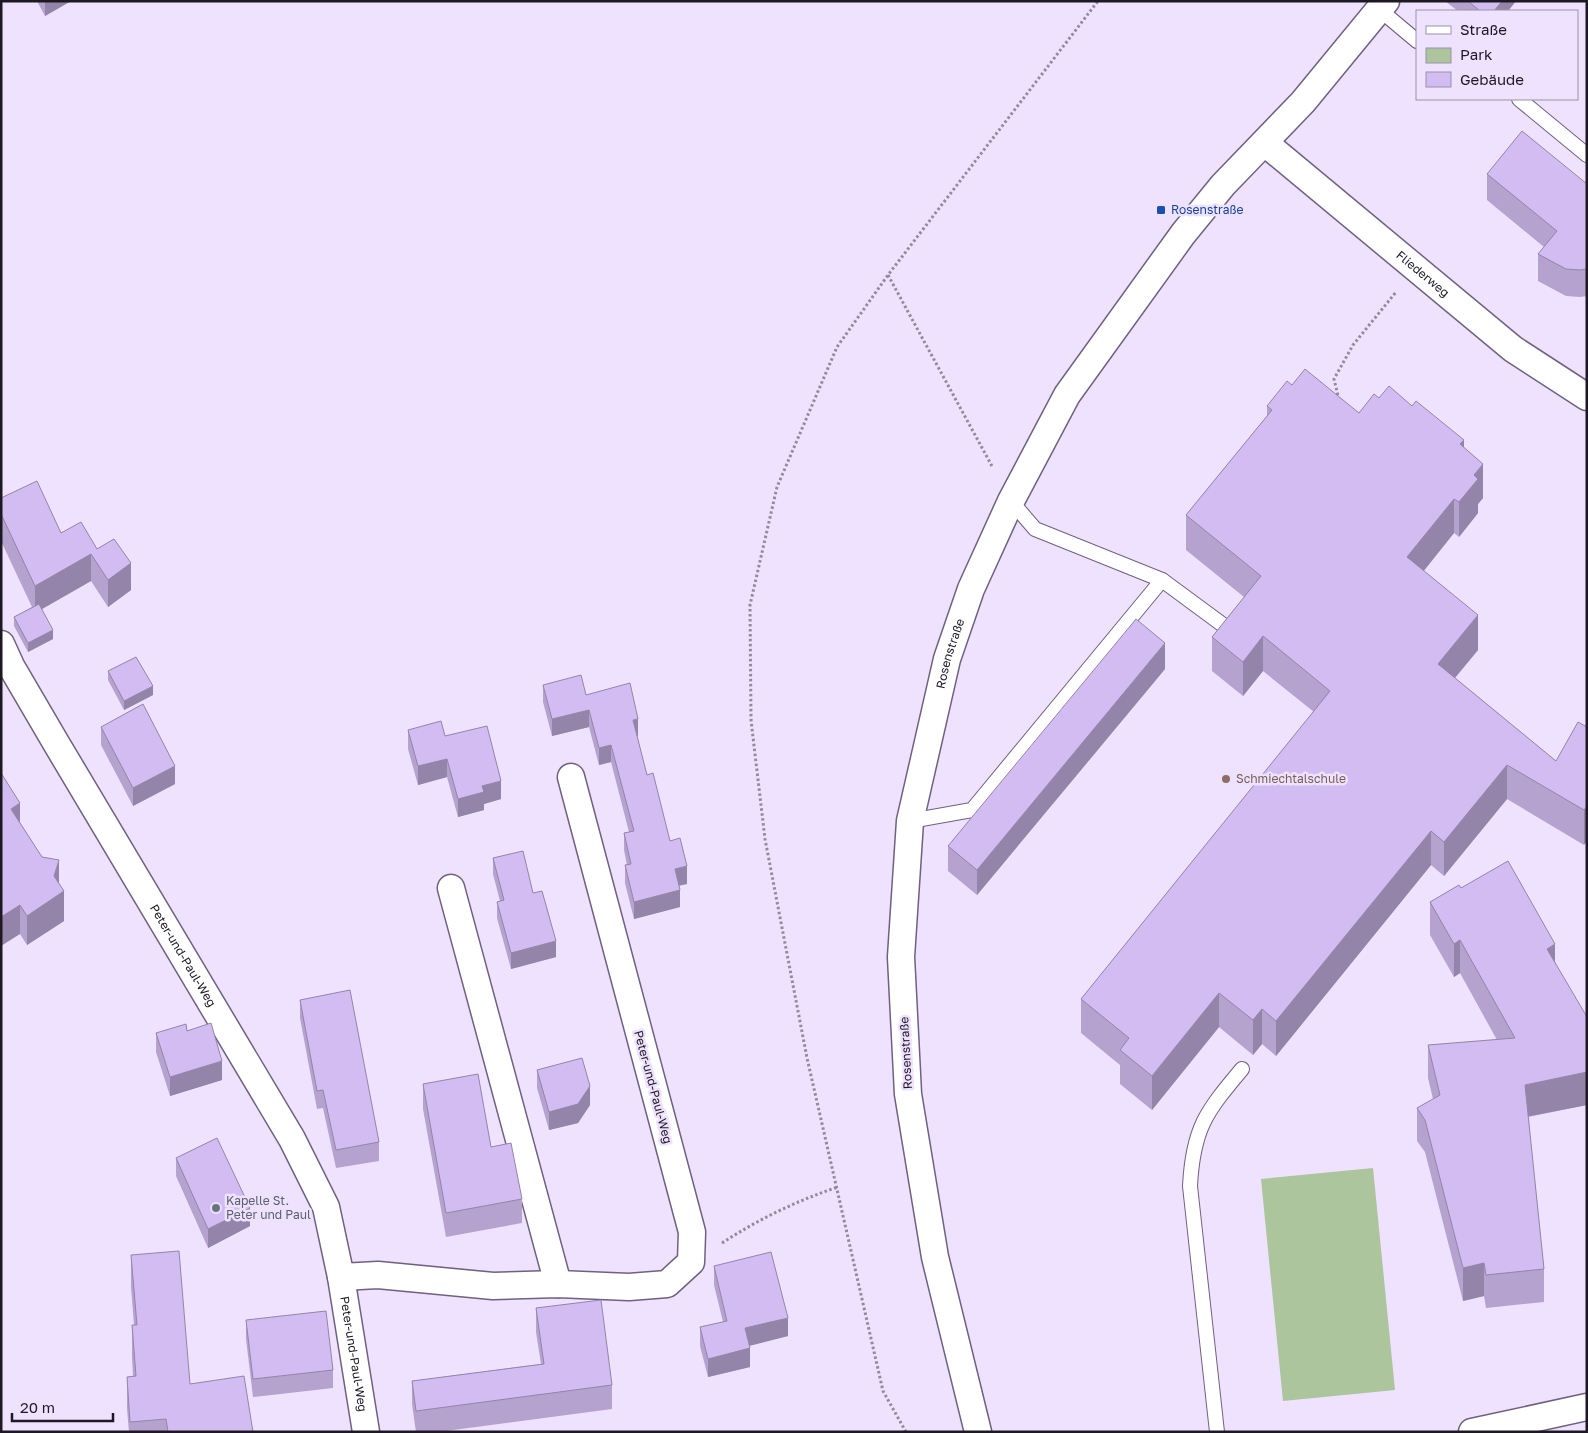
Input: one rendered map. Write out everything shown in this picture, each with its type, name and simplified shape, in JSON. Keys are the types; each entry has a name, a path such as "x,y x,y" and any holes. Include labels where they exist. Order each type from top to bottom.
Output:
{"street":[{"name":"Rosenstraße","path":"978,1432 935,1257 908,1094 901,957 910,821 947,659 971,590 1011,502 1067,394 1183,234 1223,185 1303,102 1383,6"},
{"name":"Fliederweg","path":"1265,143 1513,349 1587,397"},
{"name":"Peter-und-Paul-Weg","path":"1,644 11,666 51,735 292,1139 326,1207 341,1277 366,1432"},
{"name":"Peter-und-Paul-Weg","path":"341,1277 378,1275 494,1286 558,1284 629,1287 667,1284 691,1262 692,1232 572,777"},
{"path":"451,888 558,1284"},
{"path":"1472,1432 1587,1407"}],"lane":[{"path":"1383,6 1416,40"},
{"path":"1520,100 1587,155"},
{"path":"1011,502 1035,529 1162,580 1223,625"},
{"path":"910,821 972,810 1162,580"},
{"path":"1217,1432 1190,1186 1191,1160 1198,1129 1215,1102 1242,1069"}],"path":[{"path":"906,1432 883,1391 838,1187 807,1058 765,839 751,720 750,605 777,487 837,347 888,275 1098,1"},
{"path":"1341,405 1334,379 1354,344 1416,269"},
{"path":"888,275 1011,502"},
{"path":"691,1262 760,1218 802,1199 838,1187"}],"green space":[{"path":"1373,1168 1395,1390 1283,1401 1261,1179"}],"building":[{"path":"1468,1 1502,1 1495,10 1479,10"},
{"path":"1522,131 1587,184 1587,269 1566,269 1538,254 1557,231 1487,174"},
{"path":"1305,369 1359,413 1374,394 1379,398 1389,386 1412,406 1416,401 1464,440 1460,444 1483,464 1474,475 1478,479 1459,502 1454,499 1407,557 1478,615 1438,664 1556,761 1578,722 1587,727 1587,806 1584,810 1507,765 1444,842 1431,831 1276,1021 1262,1009 1253,1020 1219,993 1152,1076 1120,1050 1129,1038 1081,999 1330,691 1263,636 1243,662 1212,637 1261,576 1186,515 1272,410 1267,406 1287,381 1292,385"},
{"path":"37,481 61,533 81,522 97,549 114,539 131,563 108,580 91,554 35,586 1,514 1,498"},
{"path":"39,604 53,630 28,643 14,617"},
{"path":"1136,619 1165,643 977,870 948,846"},
{"path":"136,657 153,686 124,701 108,671"},
{"path":"581,675 586,695 630,683 638,719 633,720 647,775 653,773 670,841 680,838 687,866 675,869 680,890 634,902 625,865 631,864 624,833 634,831 611,745 599,748 589,710 552,719 543,685"},
{"path":"143,704 175,766 133,788 101,727"},
{"path":"441,721 445,736 487,726 501,781 482,786 484,792 458,799 447,759 418,766 408,730"},
{"path":"1,773 20,803 11,809 42,857 59,860 54,876 64,891 27,916 20,905 1,917"},
{"path":"523,851 533,893 542,891 556,941 511,953 497,902 504,900 493,858"},
{"path":"1508,861 1555,944 1547,949 1587,1017 1587,1072 1525,1085 1544,1269 1486,1275 1484,1263 1463,1268 1425,1120 1417,1108 1440,1095 1428,1045 1515,1038 1460,940 1454,944 1430,902 1459,885 1461,888"},
{"path":"350,990 379,1142 336,1150 323,1090 317,1091 300,1000"},
{"path":"211,1023 222,1061 170,1077 156,1033 186,1024 187,1031"},
{"path":"582,1058 590,1086 578,1104 549,1112 537,1070"},
{"path":"478,1074 491,1147 511,1143 522,1199 446,1213 423,1084"},
{"name":"Kapelle St. Peter und Paul","path":"217,1138 250,1208 208,1229 176,1158"},
{"path":"179,1251 190,1384 244,1376 253,1432 168,1432 166,1419 130,1422 127,1377 136,1376 132,1325 137,1325 131,1255"},
{"path":"771,1252 788,1318 745,1328 750,1348 708,1359 700,1327 727,1321 714,1266"},
{"path":"601,1300 612,1385 416,1411 412,1381 544,1364 536,1308"},
{"path":"326,1311 333,1370 253,1379 246,1320"}],"place":[{"name":"Rosenstraße","path":"1161,210"},
{"name":"Schmiechtalschule","path":"1226,779"},
{"name":"Kapelle St. Peter und Paul","path":"216,1208"}]}
